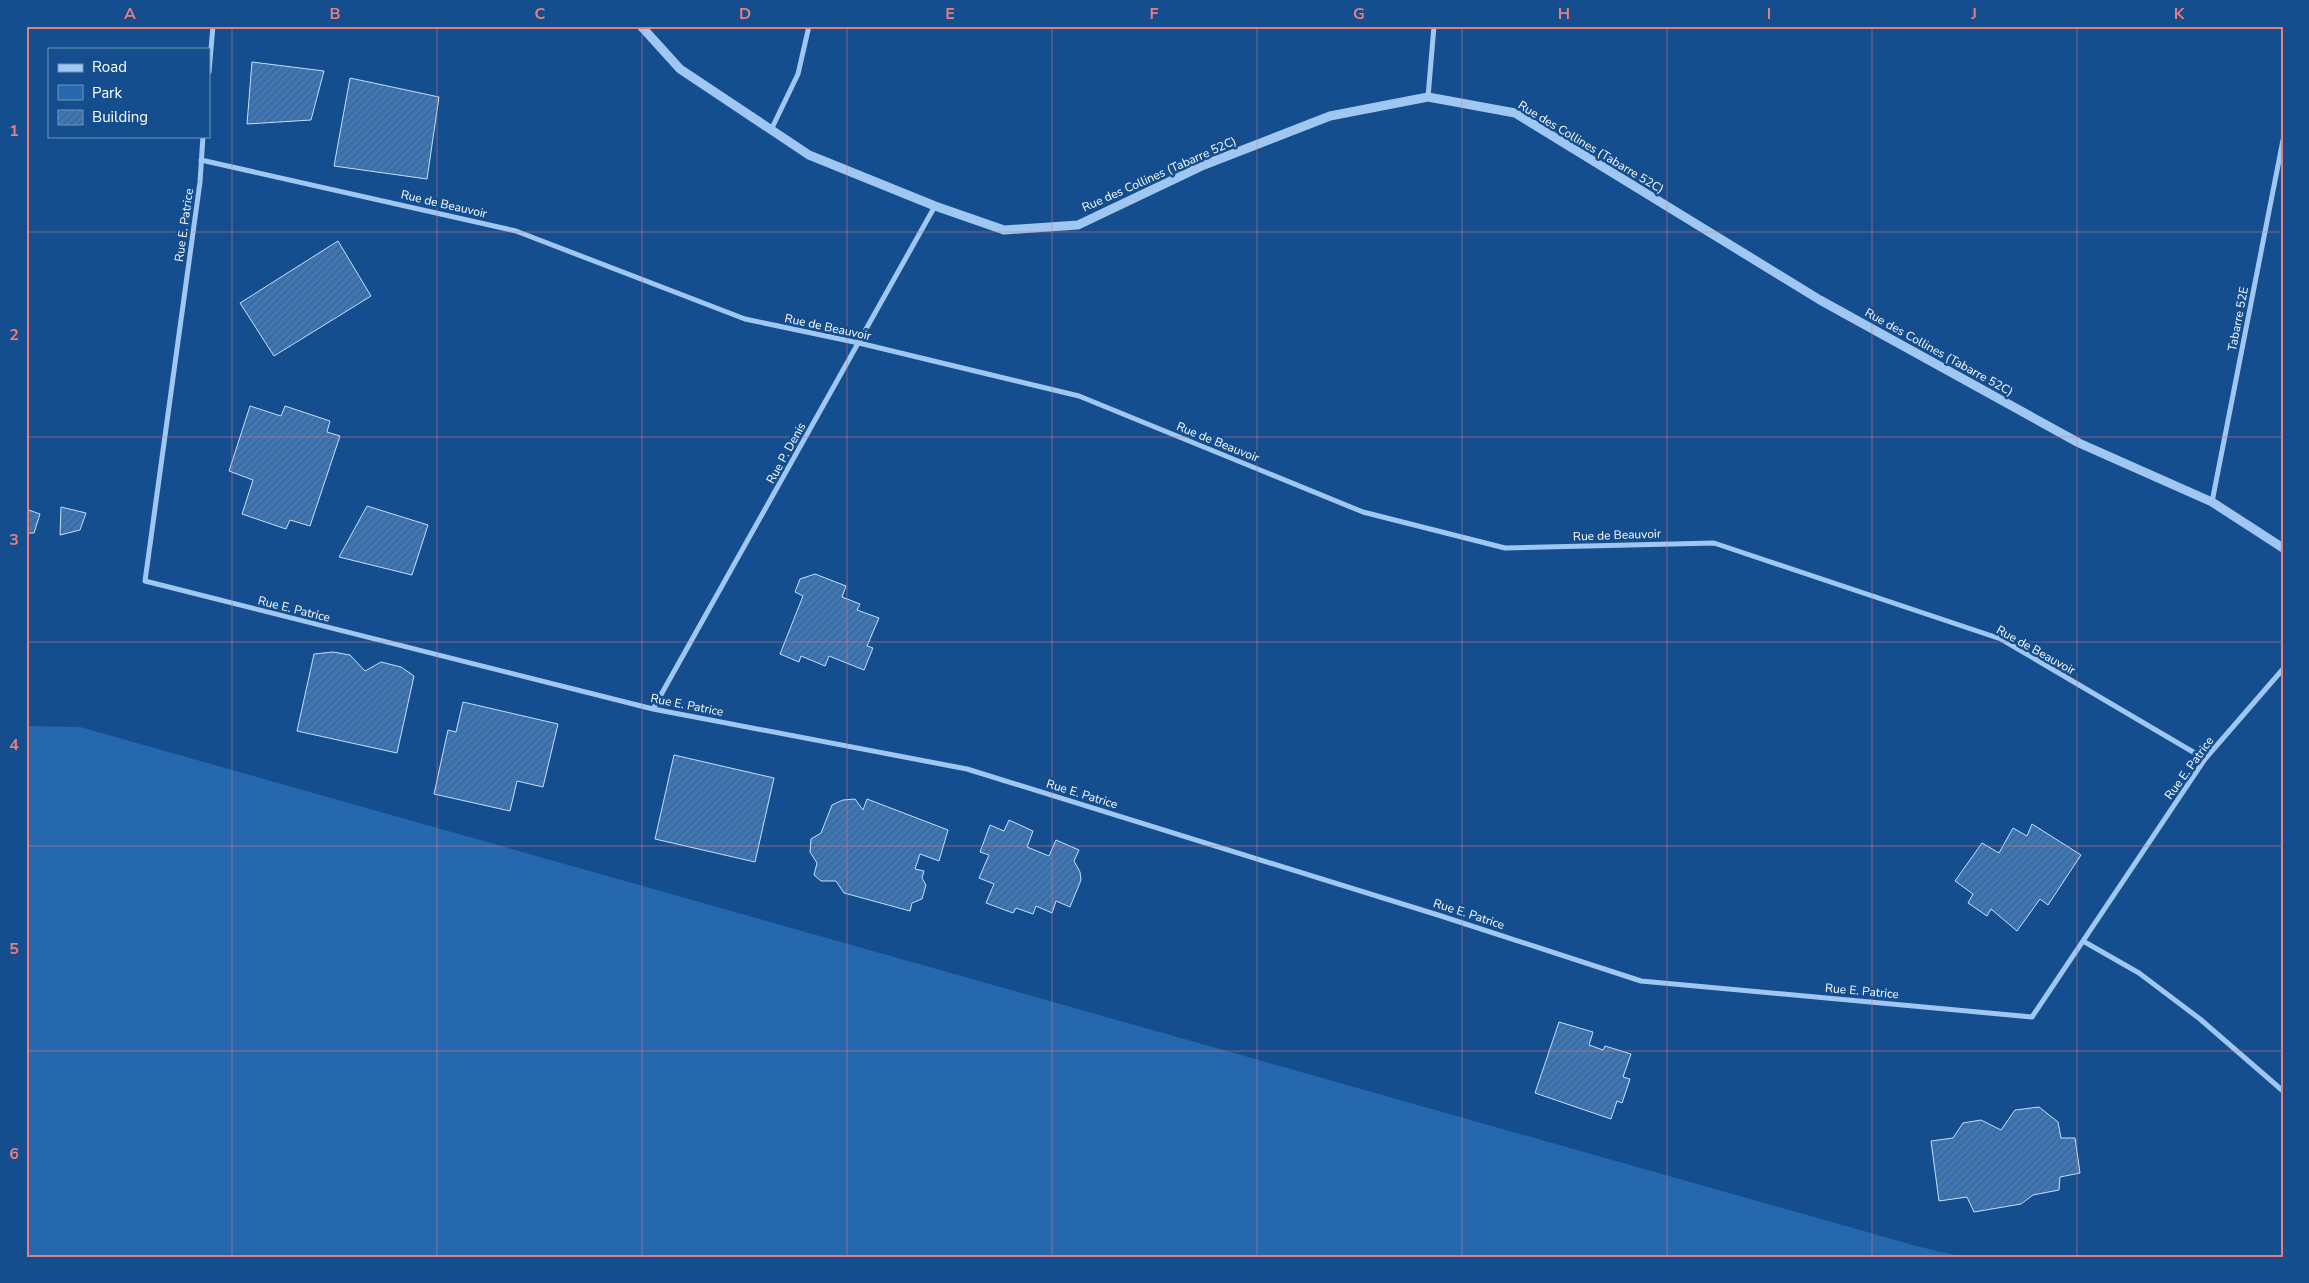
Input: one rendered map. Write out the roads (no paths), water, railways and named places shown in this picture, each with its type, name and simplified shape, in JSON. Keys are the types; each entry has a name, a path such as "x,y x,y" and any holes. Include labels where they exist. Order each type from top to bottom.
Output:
{"street":[{"path":"210,60 213,26"},
{"name":"Rue des Collines (Tabarre 52C)","path":"641,26 680,68 809,155 935,206 1004,230 1078,225 1204,165 1330,116 1428,97 1515,113 1828,305 2079,444 2212,502 2283,548"},
{"path":"771,130 798,74 809,26"},
{"path":"1428,97 1434,26"},
{"name":"Rue E. Patrice","path":"203,138 145,581 653,709 967,769 1438,914 1641,981 2032,1017 2205,759 2283,669"},
{"name":"Tabarre 52E","path":"2212,502 2283,140"},
{"name":"Rue de Beauvoir","path":"201,160 516,231 745,320 859,343 1079,396 1363,512 1505,548 1714,543 2001,639 2205,759"},
{"name":"Rue P. Denis","path":"653,709 935,206"},
{"path":"2083,941 2139,973 2200,1019 2283,1091"}]}
